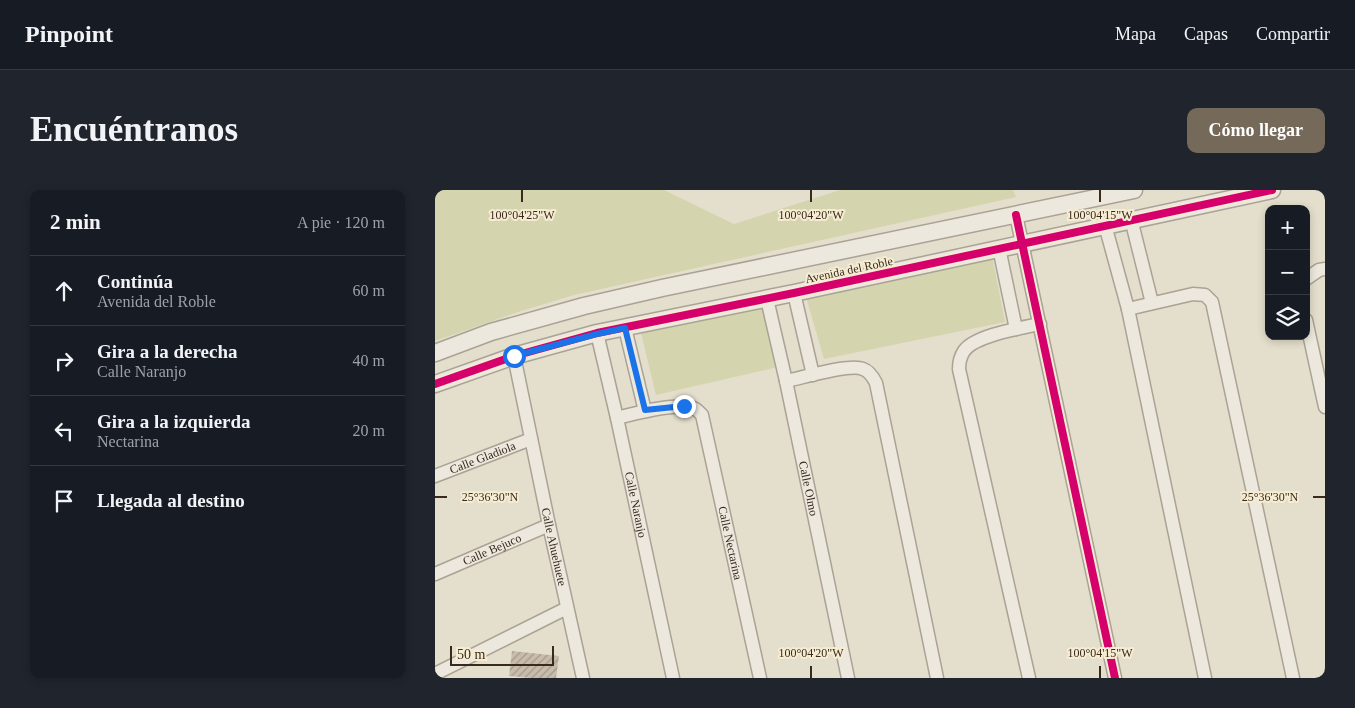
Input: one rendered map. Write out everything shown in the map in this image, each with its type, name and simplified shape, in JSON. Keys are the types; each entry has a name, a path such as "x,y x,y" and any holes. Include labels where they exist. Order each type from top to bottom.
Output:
{"street":[{"name":"Avenida del Roble","path":"435,353 491,332 662,288 1134,190"},
{"name":"Avenida del Roble","path":"435,384 514,356 597,334 1272,190"},
{"path":"1016,215 1115,678"},
{"path":"1131,219 1152,303"},
{"path":"1105,225 1128,309 1205,678"},
{"path":"999,248 1016,329"},
{"path":"1310,276 1319,270 1325,269"},
{"path":"793,293 813,375"},
{"path":"1128,309 1193,294 1205,295 1212,302 1293,678"},
{"name":"Calle Olmo","path":"767,299 848,678"},
{"path":"1029,678 959,369 960,359 965,349 974,343 1016,329 1040,324"},
{"path":"617,418 645,410 625,328"},
{"name":"Calle Naranjo","path":"597,334 673,678"},
{"path":"1310,338 1325,407"},
{"name":"Calle Ahuehuete","path":"514,356 583,678"},
{"path":"786,381 851,367 859,367 871,374 876,382 937,678"},
{"name":"Calle Nectarina","path":"645,410 691,407 697,410 705,421 760,678"},
{"name":"Calle Gladiola","path":"435,476 531,439"},
{"name":"Calle Bejuco","path":"435,574 549,525"},
{"path":"435,674 567,608"}],"green space":[{"path":"435,190 664,190 734,224 840,190 1013,190 1016,197 574,295 435,341"},
{"path":"992,256 1005,322 824,359 806,297"},
{"path":"764,305 778,367 656,395 641,333"}],"building":[{"path":"512,651 559,656 556,678 509,676"}],"cycle path":[{"path":"435,384 514,356 597,333 794,293 1272,190"},
{"path":"1016,215 1115,678"}],"route":[{"path":"514,356 625,328 645,410 684,406"}]}
